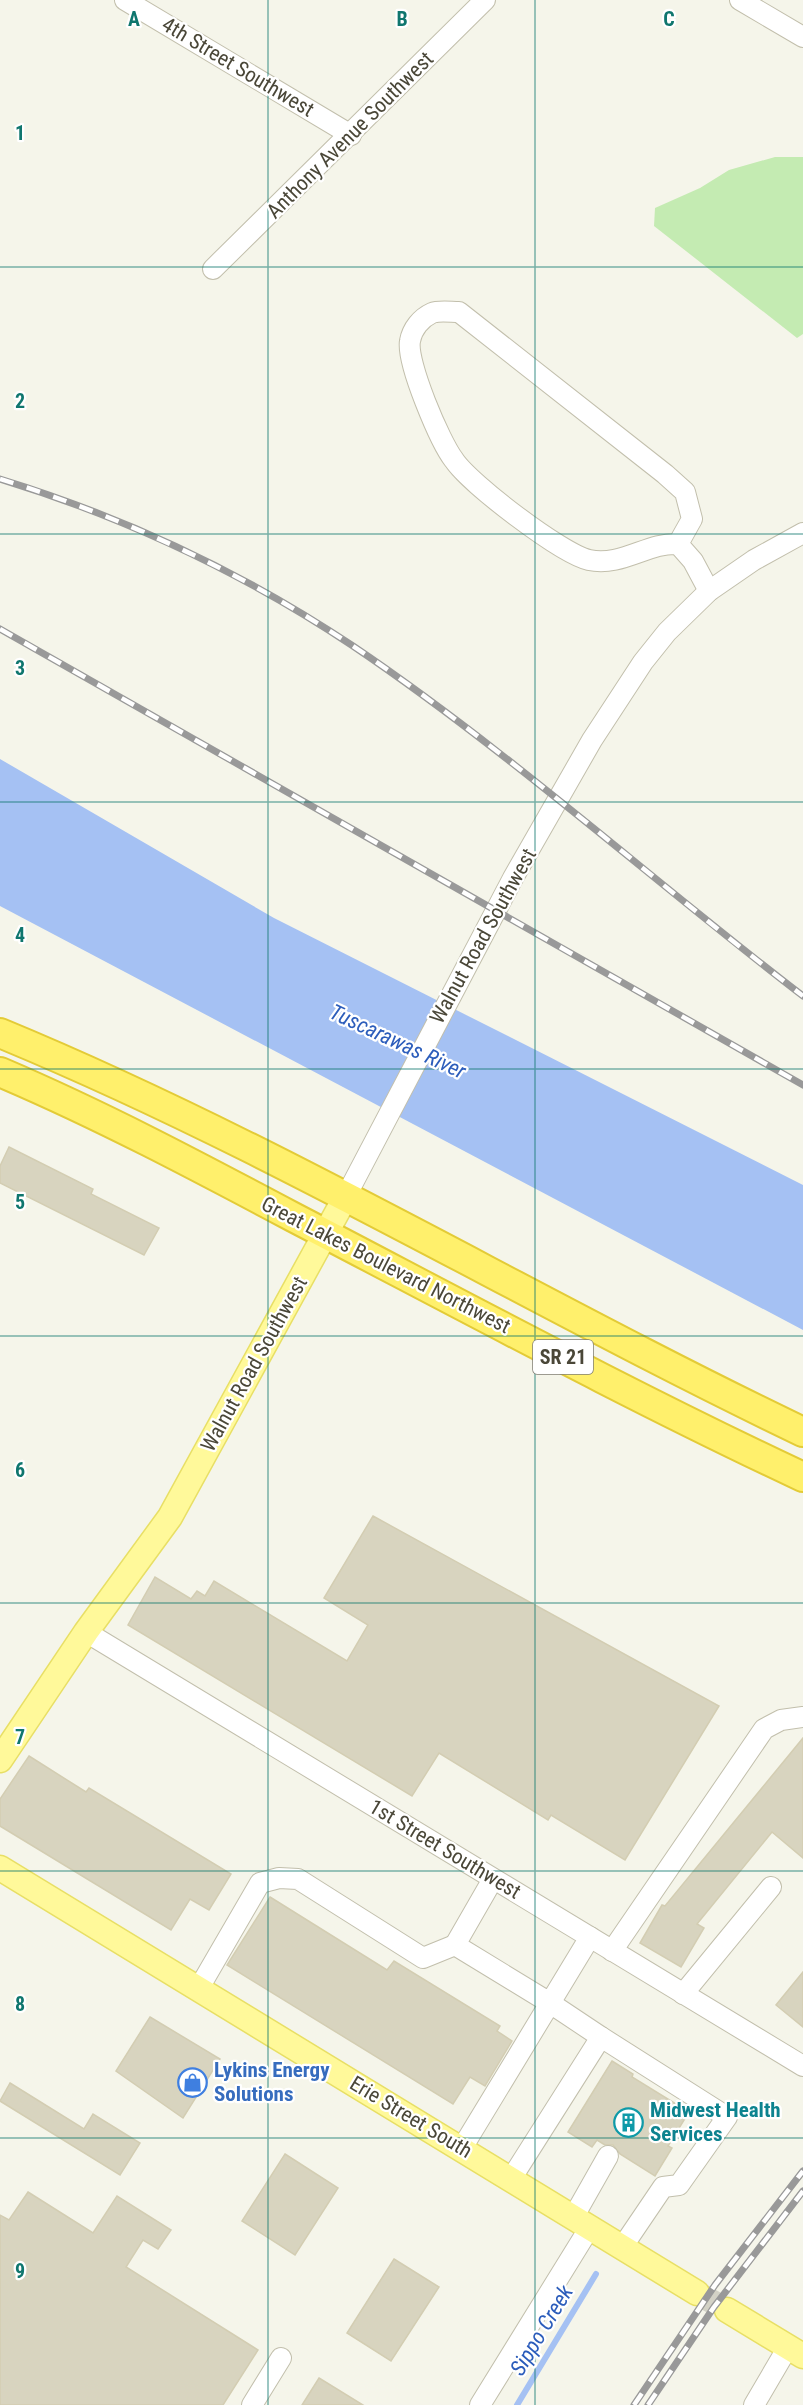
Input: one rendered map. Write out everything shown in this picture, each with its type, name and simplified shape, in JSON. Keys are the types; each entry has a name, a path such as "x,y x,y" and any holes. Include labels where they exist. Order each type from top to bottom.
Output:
{"highway":[{"name":"Great Lakes Boulevard Northwest","path":"0,1033 146,1098 803,1432"},
{"name":"Great Lakes Boulevard Northwest","path":"0,1072 107,1121 649,1401 803,1477"}],"main road":[{"name":"Walnut Road Southwest","path":"0,1760 86,1632 170,1517 345,1198"},
{"name":"Erie Street South","path":"0,1868 697,2293"},
{"path":"727,2310 796,2352"}],"street":[{"name":"4th Street Southwest","path":"125,0 351,135"},
{"name":"Anthony Avenue Southwest","path":"213,269 486,0"},
{"path":"740,0 802,35"},
{"path":"678,544 692,519 685,492 665,474 459,312 433,312 417,325 409,342 426,402 439,435 454,462 479,487 564,548 590,560 621,559 643,553 662,543 678,544 693,561 709,591"},
{"name":"Walnut Road Southwest","path":"345,1198 371,1144 477,944 592,740 643,662 667,632 709,591 754,560 803,533"},
{"name":"1st Street Southwest","path":"86,1632 803,2066"},
{"path":"612,1951 764,1729 781,1720 803,1718"},
{"path":"200,1988 260,1883 279,1878 298,1879 423,1958 455,1945 493,1878"},
{"path":"684,1994 771,1887"},
{"path":"462,2148 590,1936"},
{"path":"455,1945 727,2117 680,2185 663,2187 623,2246"},
{"path":"511,2179 601,2037"},
{"path":"480,2405 582,2221 609,2156"},
{"path":"754,2405 796,2352"},
{"path":"252,2405 281,2358"}],"green space":[{"path":"775,157 803,157 803,334 797,338 654,226 655,208 700,188 729,170"}],"water":[{"name":"Tuscarawas River","path":"0,759 274,918 803,1185 803,1330 0,906"}],"building":[{"path":"9,1147 93,1189 91,1194 159,1228 144,1255 0,1183 0,1166"},
{"path":"373,1516 719,1706 625,1860 551,1815 548,1820 439,1753 412,1796 128,1625 155,1577 191,1599 197,1591 205,1596 214,1581 347,1661 368,1625 324,1598"},
{"path":"803,1738 803,1858 772,1832 697,1924 704,1928 681,1967 640,1943 662,1905 665,1906"},
{"path":"29,1756 86,1792 89,1788 231,1874 209,1910 190,1899 171,1930 0,1826 0,1799"},
{"path":"270,1897 387,1970 394,1961 500,2026 497,2031 512,2041 485,2086 470,2077 453,2104 227,1965"},
{"path":"803,1972 803,2027 776,2005"},
{"path":"150,2017 220,2059 183,2118 116,2071"},
{"name":"Midwest Health Services","path":"612,2061 633,2074 632,2077 689,2112 668,2146 672,2148 655,2176 620,2154 613,2145 605,2145 597,2140 592,2147 568,2132"},
{"path":"10,2083 84,2129 93,2114 140,2143 120,2175 0,2101"},
{"path":"285,2154 338,2188 295,2255 242,2221"},
{"path":"28,2192 93,2233 117,2196 171,2230 158,2249 143,2240 126,2267 258,2350 223,2405 0,2405 0,2215 9,2220"},
{"path":"394,2259 439,2287 391,2361 347,2333"},
{"path":"319,2378 363,2405 302,2405"}],"waterway":[{"name":"Sippo Creek","path":"517,2405 596,2274"}],"tunnel":[{"path":"697,2293 727,2310"}],"railway":[{"path":"0,479 92,511 182,550 270,595 353,646 525,773 803,996"},
{"path":"0,629 803,1085"},
{"path":"634,2405 715,2285 803,2171"},
{"path":"648,2405 714,2307 803,2191"}],"place":[{"name":"Lykins Energy Solutions","path":"193,2082"},
{"name":"Midwest Health Services","path":"629,2122"}]}
